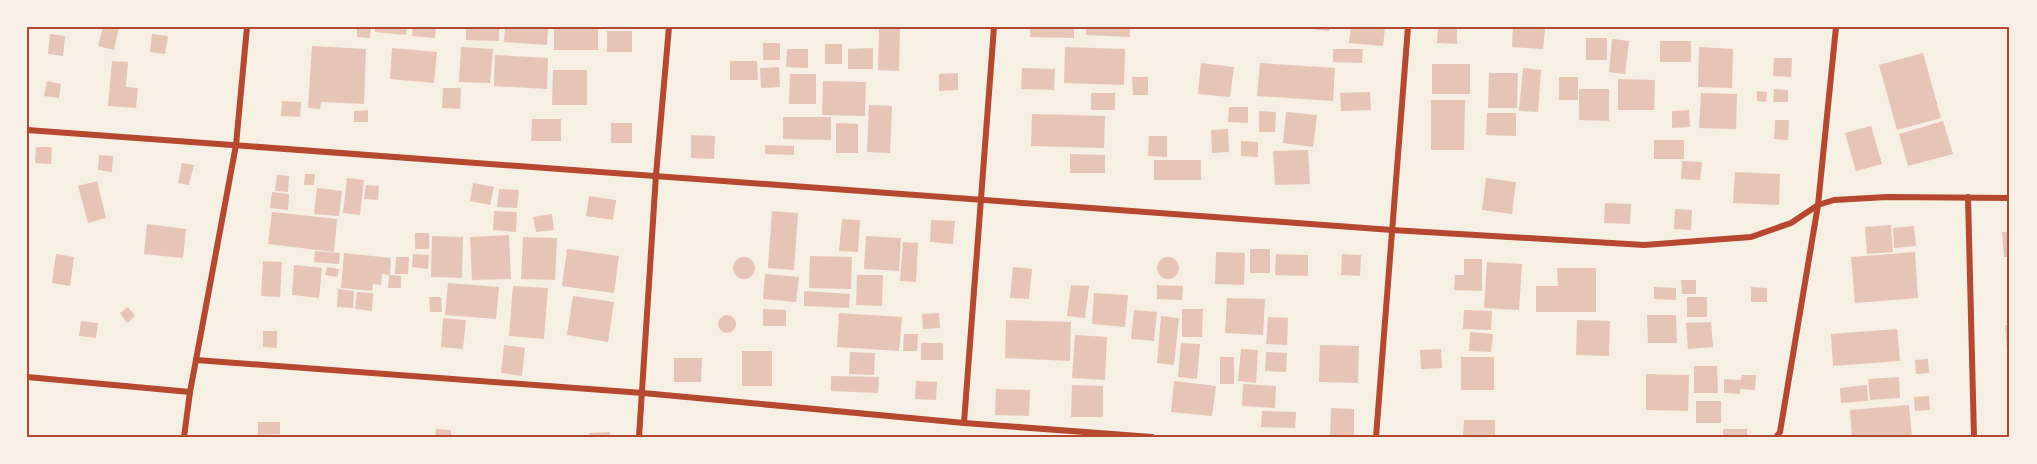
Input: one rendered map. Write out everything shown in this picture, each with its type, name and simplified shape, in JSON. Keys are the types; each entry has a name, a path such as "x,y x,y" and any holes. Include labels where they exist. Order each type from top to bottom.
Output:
{"street":[{"path":"184,437 190,392 236,145 247,27"},
{"path":"639,437 656,175 669,27"},
{"path":"964,423 994,27"},
{"path":"1376,437 1408,27"},
{"path":"1776,437 1780,432 1818,205 1836,27"},
{"path":"27,130 1392,230 1655,244 1750,237 1791,223 1818,205 1849,198 2010,198"},
{"path":"1968,197 1974,437"},
{"path":"196,360 643,393 964,423 1152,437"},
{"path":"27,377 190,392"}],"building":[{"path":"103,27 119,27 114,50 98,46"},
{"path":"357,27 371,27 370,38 357,37"},
{"path":"375,27 407,27 406,35 375,32"},
{"path":"413,27 436,27 435,38 412,36"},
{"path":"466,27 499,27 499,41 466,40"},
{"path":"505,27 548,27 547,45 504,42"},
{"path":"554,27 598,27 598,50 554,50"},
{"path":"879,27 900,27 899,71 878,70"},
{"path":"1030,27 1074,27 1074,38 1030,37"},
{"path":"1086,27 1130,27 1130,37 1086,35"},
{"path":"1294,27 1329,27 1329,31"},
{"path":"1351,27 1385,27 1383,46 1349,43"},
{"path":"1438,27 1457,27 1457,44 1437,43"},
{"path":"1513,27 1545,29 1543,49 1512,47"},
{"path":"607,31 632,31 632,52 607,52"},
{"path":"50,34 65,36 63,56 48,54"},
{"path":"152,34 168,36 165,54 150,52"},
{"path":"1586,38 1607,38 1607,60 1586,60"},
{"path":"1612,39 1629,41 1625,74 1609,72"},
{"path":"1660,41 1691,41 1691,62 1660,62"},
{"path":"763,43 780,43 780,60 763,60"},
{"path":"825,44 842,44 842,64 825,64"},
{"path":"312,46 366,49 364,104 321,102 320,109 308,108"},
{"path":"461,47 493,49 490,83 459,82"},
{"path":"1065,47 1125,49 1124,85 1064,83"},
{"path":"1699,47 1733,49 1732,88 1698,87"},
{"path":"392,48 437,52 434,83 390,79"},
{"path":"873,48 873,69 848,69 848,49"},
{"path":"787,49 808,49 808,68 786,67"},
{"path":"1333,49 1363,49 1362,63 1333,62"},
{"path":"1923,53 1941,118 1897,130 1879,65"},
{"path":"495,55 548,58 547,89 494,86"},
{"path":"1774,58 1792,58 1791,77 1773,76"},
{"path":"112,61 128,62 126,87 138,88 136,108 108,106"},
{"path":"730,61 757,61 758,80 730,80"},
{"path":"1201,63 1234,67 1230,97 1198,94"},
{"path":"1260,63 1335,68 1333,101 1257,96"},
{"path":"1432,64 1470,64 1470,94 1432,94"},
{"path":"779,67 780,87 761,88 760,68"},
{"path":"1022,68 1055,69 1054,90 1021,89"},
{"path":"1523,68 1541,70 1538,112 1519,111"},
{"path":"553,70 587,70 587,105 552,105"},
{"path":"958,73 958,90 939,91 939,74"},
{"path":"1489,73 1518,73 1517,108 1488,108"},
{"path":"790,74 816,74 816,104 789,104"},
{"path":"1132,77 1148,77 1148,95 1133,95"},
{"path":"1559,77 1578,77 1578,100 1559,100"},
{"path":"1618,79 1655,80 1654,110 1618,110"},
{"path":"47,81 61,84 59,98 44,96"},
{"path":"823,81 866,82 865,116 822,115"},
{"path":"443,88 461,88 460,109 442,108"},
{"path":"1579,89 1609,89 1609,121 1579,120"},
{"path":"1774,89 1788,90 1788,102 1773,102"},
{"path":"1757,91 1767,92 1766,102 1757,101"},
{"path":"1370,92 1371,110 1341,111 1340,93"},
{"path":"1091,93 1115,93 1115,110 1091,110"},
{"path":"1701,93 1737,94 1736,129 1699,128"},
{"path":"1431,100 1465,100 1464,150 1431,150"},
{"path":"282,101 301,102 300,117 281,116"},
{"path":"869,105 892,106 890,153 867,152"},
{"path":"1229,107 1248,107 1248,123 1228,122"},
{"path":"368,110 368,122 354,122 354,111"},
{"path":"1689,110 1690,127 1672,128 1672,111"},
{"path":"1259,111 1276,112 1275,132 1259,132"},
{"path":"1286,112 1317,115 1313,147 1283,143"},
{"path":"1487,113 1516,113 1516,136 1486,135"},
{"path":"1032,114 1105,116 1104,148 1031,146"},
{"path":"783,117 831,117 831,140 783,139"},
{"path":"532,119 561,119 561,141 531,141"},
{"path":"1775,120 1789,120 1788,140 1774,139"},
{"path":"1943,121 1953,154 1908,166 1899,134"},
{"path":"611,123 632,123 632,143 611,143"},
{"path":"836,123 858,124 858,153 836,153"},
{"path":"1871,126 1882,164 1856,171 1845,133"},
{"path":"1228,129 1229,152 1212,153 1211,130"},
{"path":"691,135 715,136 714,159 691,158"},
{"path":"1149,136 1167,136 1167,157 1148,156"},
{"path":"1654,140 1684,140 1684,159 1654,159"},
{"path":"1241,141 1258,142 1258,157 1241,156"},
{"path":"765,145 794,146 794,155 765,154"},
{"path":"36,147 52,147 51,164 35,163"},
{"path":"1308,150 1310,184 1275,185 1273,151"},
{"path":"1070,154 1105,155 1105,173 1070,173"},
{"path":"99,155 113,156 112,172 98,170"},
{"path":"1154,160 1201,160 1201,180 1154,180"},
{"path":"1682,161 1702,162 1700,180 1681,179"},
{"path":"182,163 194,165 189,185 178,183"},
{"path":"1735,172 1780,174 1779,205 1733,203"},
{"path":"305,174 315,174 314,185 304,185"},
{"path":"277,175 289,176 288,192 275,191"},
{"path":"347,178 364,180 360,215 343,213"},
{"path":"1486,178 1516,182 1512,214 1482,210"},
{"path":"97,181 106,218 88,223 78,186"},
{"path":"473,183 494,187 490,205 470,201"},
{"path":"366,185 379,186 378,200 364,199"},
{"path":"317,188 342,191 339,216 314,214"},
{"path":"499,189 519,190 517,208 497,207"},
{"path":"272,192 289,194 288,210 270,208"},
{"path":"589,196 616,200 613,220 586,216"},
{"path":"1605,203 1631,204 1630,224 1604,223"},
{"path":"1675,209 1692,210 1691,230 1674,229"},
{"path":"494,211 517,212 516,232 493,230"},
{"path":"772,211 798,213 794,270 768,268"},
{"path":"272,212 337,219 334,252 268,244"},
{"path":"552,214 554,230 536,232 533,217"},
{"path":"842,219 860,220 858,252 839,251"},
{"path":"931,220 955,221 953,244 930,242"},
{"path":"147,224 186,229 183,258 144,254"},
{"path":"1891,225 1893,252 1867,254 1865,227"},
{"path":"1914,226 1916,246 1894,248 1893,228"},
{"path":"2002,232 2010,232 2010,257 2004,257"},
{"path":"415,233 429,233 429,249 415,249"},
{"path":"509,235 511,279 472,280 470,237"},
{"path":"432,236 463,237 462,278 431,277"},
{"path":"866,236 901,238 899,271 864,269"},
{"path":"523,237 557,238 555,280 521,279"},
{"path":"903,242 918,243 916,282 900,281"},
{"path":"567,249 619,256 614,293 562,286"},
{"path":"1250,249 1270,249 1270,273 1250,273"},
{"path":"315,251 340,253 339,264 314,262"},
{"path":"1216,252 1245,253 1244,285 1215,284"},
{"path":"1915,252 1918,298 1855,303 1851,257"},
{"path":"344,253 391,258 390,275 382,274 381,285 373,284 372,291 341,288"},
{"path":"56,254 74,257 70,286 52,283"},
{"path":"413,254 429,255 428,269 412,267"},
{"path":"1276,254 1308,255 1308,276 1275,275"},
{"path":"1342,254 1361,255 1360,276 1341,275"},
{"path":"810,256 852,257 851,289 809,288"},
{"path":"396,257 409,257 408,274 395,274"},
{"path":"744,257 752,260 755,268 752,276 744,279 736,276 733,268 736,260"},
{"path":"1168,257 1176,260 1179,268 1176,276 1168,279 1160,276 1157,268 1160,260"},
{"path":"1464,259 1482,259 1482,291 1454,290 1455,275 1464,275"},
{"path":"263,261 282,262 280,297 261,296"},
{"path":"1487,262 1522,264 1519,310 1484,308"},
{"path":"294,265 322,268 319,298 292,295"},
{"path":"327,267 339,269 337,277 325,275"},
{"path":"1013,267 1032,269 1029,299 1010,298"},
{"path":"1557,268 1596,268 1596,312 1536,312 1536,286 1558,286"},
{"path":"765,274 799,277 796,302 763,299"},
{"path":"389,275 401,276 401,288 388,288"},
{"path":"857,275 883,275 882,306 856,305"},
{"path":"1681,280 1696,280 1696,294 1682,294"},
{"path":"448,283 499,287 496,319 445,315"},
{"path":"1071,285 1089,286 1085,318 1067,316"},
{"path":"1157,285 1183,286 1182,300 1157,299"},
{"path":"513,286 548,288 544,339 509,336"},
{"path":"1654,287 1676,288 1676,300 1654,299"},
{"path":"1751,287 1767,288 1767,302 1751,302"},
{"path":"338,289 354,291 353,308 337,307"},
{"path":"804,291 850,294 849,308 804,306"},
{"path":"357,292 373,293 372,311 355,309"},
{"path":"1094,293 1128,295 1125,327 1092,324"},
{"path":"573,296 614,302 608,342 567,335"},
{"path":"429,297 441,297 442,312 430,312"},
{"path":"1687,297 1707,297 1707,317 1687,317"},
{"path":"1227,298 1265,299 1263,335 1225,333"},
{"path":"128,307 135,316 127,323 120,313"},
{"path":"763,309 786,310 786,326 763,326"},
{"path":"1182,309 1203,309 1202,337 1182,337"},
{"path":"1134,310 1157,312 1154,341 1131,339"},
{"path":"1464,310 1492,311 1491,330 1463,329"},
{"path":"839,313 902,317 899,351 837,347"},
{"path":"939,313 940,328 923,329 922,314"},
{"path":"727,315 733,318 736,324 733,330 727,333 721,330 718,324 721,318"},
{"path":"1647,315 1676,315 1677,343 1648,343"},
{"path":"1161,316 1179,318 1174,365 1157,363"},
{"path":"1268,317 1288,318 1287,345 1266,344"},
{"path":"443,318 466,320 463,349 441,347"},
{"path":"1006,320 1071,322 1070,361 1005,358"},
{"path":"1577,320 1610,321 1609,356 1576,355"},
{"path":"81,321 98,323 96,338 79,336"},
{"path":"1711,322 1713,347 1688,349 1686,323"},
{"path":"2005,325 2010,325 2010,349 2007,350"},
{"path":"1897,329 1900,361 1833,366 1831,334"},
{"path":"263,331 277,331 277,348 263,347"},
{"path":"1470,332 1493,334 1491,352 1469,351"},
{"path":"904,334 918,334 917,351 903,351"},
{"path":"1075,335 1107,337 1105,380 1072,378"},
{"path":"921,343 943,343 943,360 921,360"},
{"path":"1181,343 1200,344 1197,379 1178,377"},
{"path":"504,345 525,348 522,376 501,373"},
{"path":"1320,345 1359,346 1358,383 1319,382"},
{"path":"1241,349 1258,350 1256,383 1238,381"},
{"path":"1441,349 1442,368 1421,369 1420,350"},
{"path":"742,351 772,351 772,386 742,386"},
{"path":"850,352 875,353 874,375 849,374"},
{"path":"1266,352 1287,353 1286,372 1265,371"},
{"path":"1220,357 1234,357 1234,384 1220,384"},
{"path":"1461,357 1494,357 1494,390 1461,390"},
{"path":"674,358 702,358 701,382 674,382"},
{"path":"1928,359 1929,373 1916,374 1915,360"},
{"path":"1694,366 1717,366 1718,393 1694,393"},
{"path":"1646,374 1689,375 1688,411 1646,410"},
{"path":"1742,375 1756,375 1755,390 1740,389 1740,394 1724,393 1724,379 1741,380"},
{"path":"831,376 879,377 878,393 831,391"},
{"path":"1899,377 1900,398 1870,400 1868,379"},
{"path":"916,381 937,382 936,400 915,399"},
{"path":"1174,381 1216,386 1212,416 1171,412"},
{"path":"1243,384 1276,386 1275,408 1242,406"},
{"path":"1072,385 1103,386 1103,417 1071,417"},
{"path":"1867,385 1868,401 1841,403 1840,388"},
{"path":"996,389 1030,390 1029,416 995,415"},
{"path":"1929,396 1930,410 1915,411 1914,397"},
{"path":"1696,401 1721,401 1721,423 1696,423"},
{"path":"1909,405 1912,437 1852,437 1850,410"},
{"path":"1331,408 1354,409 1354,437 1330,437"},
{"path":"1262,411 1296,412 1295,428 1261,427"},
{"path":"1464,420 1495,420 1495,437 1463,437"},
{"path":"258,422 280,422 280,434 258,435"},
{"path":"436,429 451,430 451,437 435,437"},
{"path":"1723,429 1747,429 1747,437 1723,437"},
{"path":"610,432 610,437 589,437 589,433"}]}
